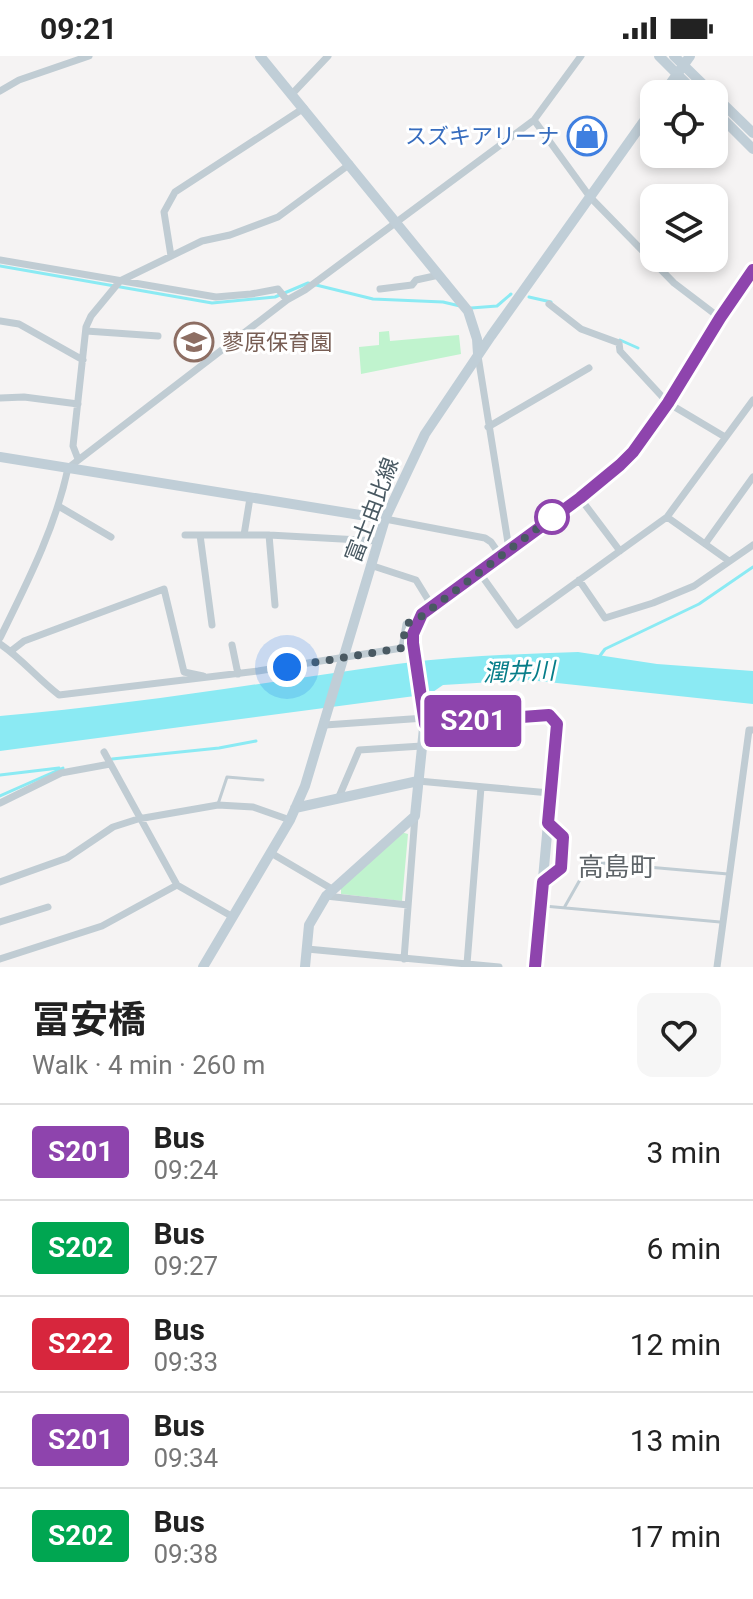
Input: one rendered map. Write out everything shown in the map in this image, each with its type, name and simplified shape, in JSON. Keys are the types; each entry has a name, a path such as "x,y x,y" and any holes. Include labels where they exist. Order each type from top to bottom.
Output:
{"street":[{"path":"0,91 19,80 89,56"},
{"path":"261,56 464,307 477,339 504,552"},
{"path":"292,94 328,56"},
{"path":"581,56 534,120 305,290 287,300 68,468 60,507 0,641 59,695 343,660 402,648 406,624 418,619 580,498 633,452 753,270"},
{"path":"659,56 684,65"},
{"path":"674,56 698,80"},
{"path":"171,256 164,212 175,192 304,108"},
{"path":"728,109 753,133"},
{"path":"534,120 590,197 674,283 720,318"},
{"path":"728,124 753,149"},
{"name":"富士由比線","path":"203,967 295,808 325,723 385,519 425,434 478,354 640,127"},
{"path":"78,459 73,446 86,331 91,316 120,281 202,241 230,235 278,217 350,164"},
{"path":"0,260 216,297 278,289 287,300"},
{"path":"380,289 412,285 416,280 439,275"},
{"path":"549,304 581,329 619,343 620,351 668,403 725,437"},
{"path":"0,321 19,324 83,360"},
{"path":"86,331 158,336"},
{"path":"488,427 589,368"},
{"path":"0,398 24,397 78,404"},
{"path":"479,572 517,625 667,517 753,400"},
{"path":"0,457 385,519 485,538 504,552"},
{"path":"705,544 753,477"},
{"path":"244,535 250,498"},
{"path":"580,498 620,551"},
{"path":"60,507 111,537"},
{"path":"667,517 729,561"},
{"path":"185,535 269,535 378,541"},
{"path":"200,535 212,625"},
{"path":"269,535 275,605"},
{"path":"579,580 605,618 694,586 753,545"},
{"path":"370,565 416,580 432,606"},
{"path":"11,651 24,641 164,589 184,672 205,678"},
{"path":"404,959 425,721 413,649 413,634 418,619"},
{"path":"232,645 238,674"},
{"path":"325,723 549,715 557,724 535,967"},
{"path":"717,967 749,730 753,730"},
{"path":"338,799 359,750 422,746"},
{"path":"104,752 138,819 177,885 233,917"},
{"path":"0,803 61,773 110,764"},
{"path":"295,808 418,781 550,793"},
{"path":"467,964 481,787"},
{"path":"0,882 56,863 113,827 138,819 218,805 253,807 290,820"},
{"path":"305,967 309,925 329,892 415,816"},
{"path":"271,853 329,892 408,905"},
{"path":"0,959 102,926 177,885"},
{"path":"0,922 48,907"},
{"path":"307,949 499,967"}],"lane":[{"path":"218,805 227,777 263,780"},
{"path":"543,882 561,868 563,837 548,823"},
{"path":"564,908 590,862 728,874"},
{"path":"541,905 722,922"}],"green space":[{"path":"389,331 390,341 459,335 461,354 361,374 359,347 379,345 379,332"},
{"path":"401,832 408,834 402,901 341,894 341,888"}],"water":[{"name":"潤井川","path":"578,652 657,664 753,671 753,704 529,680 443,685 430,694 0,751 0,716 149,699 420,661"}],"waterway":[{"path":"0,266 212,303 275,297 308,283 373,299 443,302 460,306"},
{"path":"471,308 497,306 511,294"},
{"path":"529,297 551,302"},
{"path":"620,340 638,348"},
{"path":"599,657 605,649 699,604 753,567"},
{"path":"112,759 256,741"},
{"path":"0,775 59,768"},
{"path":"0,796 63,768"}],"bus line":[{"name":"S201","path":"535,967 543,882 561,868 563,837 548,823 557,724 549,715 425,724 413,634 422,614 580,498 633,452 753,270"}],"place":[{"name":"スズキアリーナ","path":"587,136"},
{"name":"蓼原保育園","path":"194,342"}],"district":[{"name":"高島町","path":"617,867"}],"route":[{"path":"287,667 402,648 406,624 418,619 555,515 552,517"}]}
